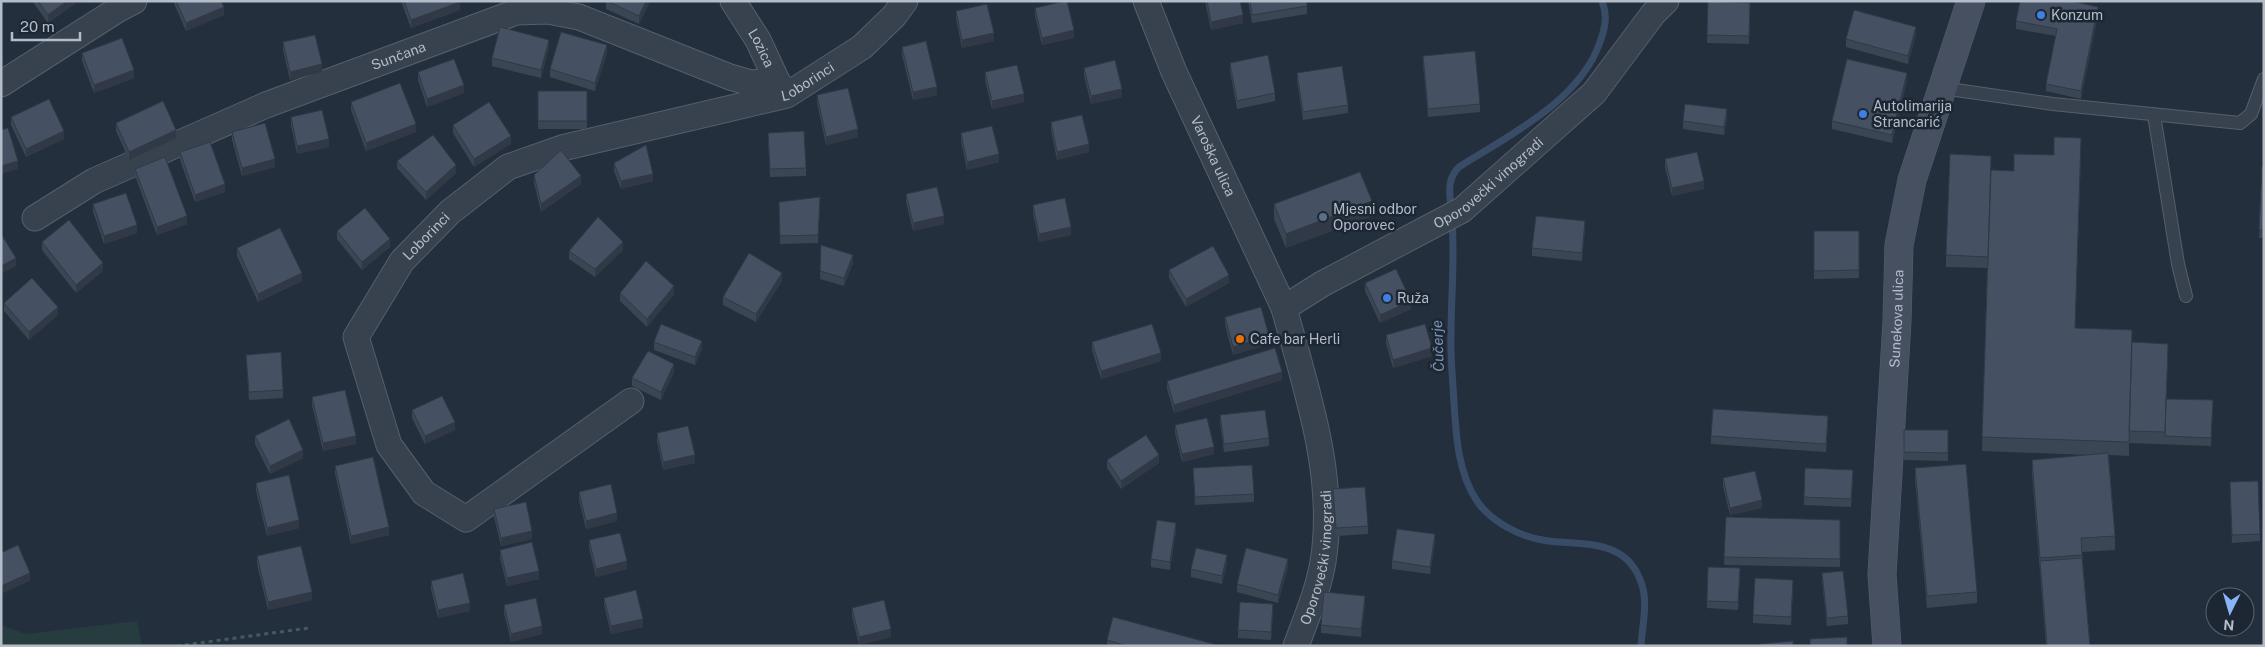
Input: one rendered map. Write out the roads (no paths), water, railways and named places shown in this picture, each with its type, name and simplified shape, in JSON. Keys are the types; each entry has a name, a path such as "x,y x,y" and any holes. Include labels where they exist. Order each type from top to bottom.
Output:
{"street":[{"path":"1,84 134,1"},
{"name":"Lozica","path":"733,1 758,40 782,88"},
{"name":"Loborinci","path":"632,400 466,520 424,493 389,445 356,337 402,261 450,212 508,167 562,148 782,88 862,48 894,16 905,1"},
{"name":"Varoška ulica","path":"1146,1 1174,72 1284,308"},
{"name":"Oporovečki vinogradi","path":"1296,646 1310,608 1323,563 1326,526 1325,480 1312,410 1284,308 1322,284 1462,210 1594,93 1648,21 1666,1"},
{"name":"Sunekova ulica","path":"1887,646 1882,574 1897,331 1899,245 1912,180 1971,1"},
{"name":"Sunčana","path":"36,218 94,181 266,105 516,12 548,11 579,18 730,77 751,83 782,88"}],"lane":[{"path":"1942,88 2053,104 2240,124 2251,114 2264,79"},
{"path":"2154,115 2178,264 2186,296"}],"waterway":[{"name":"Čučerje","path":"1451,210 1450,182 1459,167 1540,115 1560,99 1590,63 1600,42 1604,27 1605,12 1602,1"},
{"name":"Čučerje","path":"1452,221 1451,351 1455,415 1459,454 1471,490 1477,501 1490,516 1518,533 1548,541 1604,547 1627,559 1636,570 1644,592 1645,608 1641,646"}],"place":[{"name":"Konzum","path":"2041,15"},
{"name":"Autolimarija Strancarić","path":"1863,114"},
{"name":"Mjesni odbor Oporovec","path":"1323,217"},
{"name":"Ruža","path":"1387,298"},
{"name":"Cafe bar Herli","path":"1240,339"}]}
